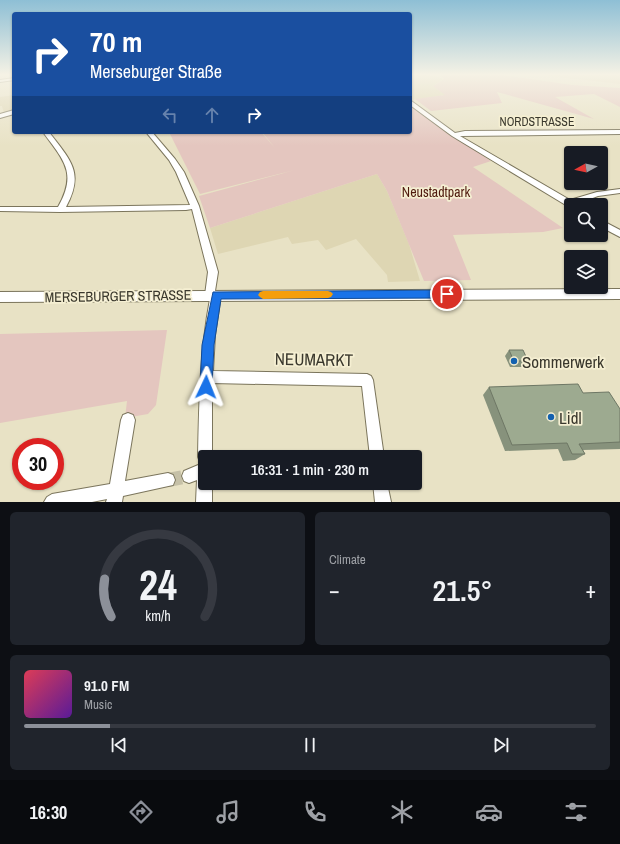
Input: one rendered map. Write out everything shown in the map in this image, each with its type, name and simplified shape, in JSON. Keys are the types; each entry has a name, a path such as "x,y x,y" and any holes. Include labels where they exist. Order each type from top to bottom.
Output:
{"main road":[{"name":"MERSEBURGER STRASSE","path":"0,297 620,294"}],"street":[{"path":"412,103 454,134 564,200"},
{"path":"0,116 12,113"},
{"name":"NORDSTRASSE","path":"454,134 620,132"},
{"path":"47,134 72,170 71,186 60,210"},
{"path":"152,134 172,158 180,172 195,206 213,272 213,295 206,377 205,450"},
{"path":"587,198 598,194 620,191"},
{"path":"0,209 136,210 186,208 195,206"},
{"path":"608,227 620,234"},
{"name":"NEUMARKT","path":"206,377 367,380 375,450"},
{"path":"115,496 128,420"},
{"path":"189,476 198,473"},
{"path":"52,502 115,496 168,480"},
{"path":"204,490 204,502"},
{"path":"381,490 383,502"}],"shaded area":[{"path":"0,98 12,98 12,111 4,113 2,106 0,106"},
{"path":"377,174 387,191 409,244 420,281 388,282 387,275 356,239 326,250 318,240 292,244 288,237 218,254 210,228"}],"green space":[{"path":"500,98 502,103 431,111 415,99"},
{"path":"520,98 558,98 594,119"},
{"path":"603,98 620,98 620,107"},
{"name":"Neustadtpark","path":"412,106 491,161 473,167 563,228 543,232 453,235 471,280 424,281 387,191 377,174 210,228 199,196 295,170 200,194 170,134 263,134 275,148 264,134 412,134"},
{"path":"167,330 156,405 148,414 125,418 127,401 0,423 0,334"}],"building":[{"path":"509,350 523,350 528,361 514,361"},
{"name":"Lidl","path":"578,384 583,393 609,392 620,409 620,442 579,444 585,454 572,454 567,443 512,445 489,387"}],"tunnel":[{"path":"168,480 189,476"}],"slow traffic":[{"path":"263,295 328,294"}],"place":[{"name":"Sommerwerk","path":"514,361"},
{"name":"Lidl","path":"551,417"}],"route":[{"path":"206,387 208,345 216,295 447,294"}]}
